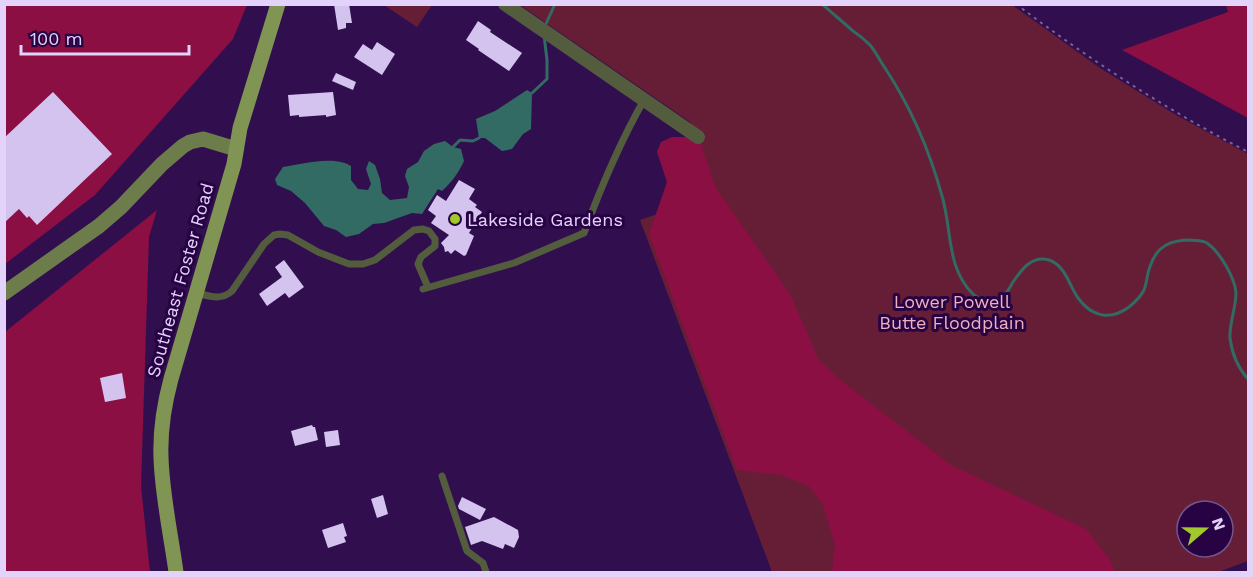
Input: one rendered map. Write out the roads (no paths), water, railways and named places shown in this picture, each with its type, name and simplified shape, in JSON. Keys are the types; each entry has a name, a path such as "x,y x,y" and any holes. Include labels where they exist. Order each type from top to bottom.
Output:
{"main road":[{"name":"Southeast Foster Road","path":"176,573 161,459 162,423 167,394 234,164 240,128 278,4"}],"street":[{"path":"505,4 698,137"},
{"path":"4,294 99,226 183,146 190,142 203,140 236,149"}],"lane":[{"path":"196,293 220,298 227,295 273,235 288,235 318,252 349,264 363,264 375,261 414,230 429,231 435,239 435,246 421,257 418,264 426,288 514,263 584,233 629,125 644,100"},
{"path":"442,476 467,551 483,563 486,573"}],"waterway":[{"path":"545,26 555,4"},
{"path":"822,4 870,45 903,98 937,179 958,272 964,284 976,297 994,299 1002,296 1028,264 1043,259 1059,266 1078,298 1089,309 1102,315 1115,314 1129,307 1141,295 1145,288 1150,265 1160,249 1177,241 1205,242 1222,259 1233,280 1236,293 1230,338 1236,360 1248,379"},
{"path":"532,93 547,79 544,35"},
{"path":"453,147 460,140 473,141 479,138"}],"place":[{"name":"Lakeside Gardens","path":"455,219"}],"park label":[{"name":"Lower Powell Butte Floodplain","path":"952,311"}]}
